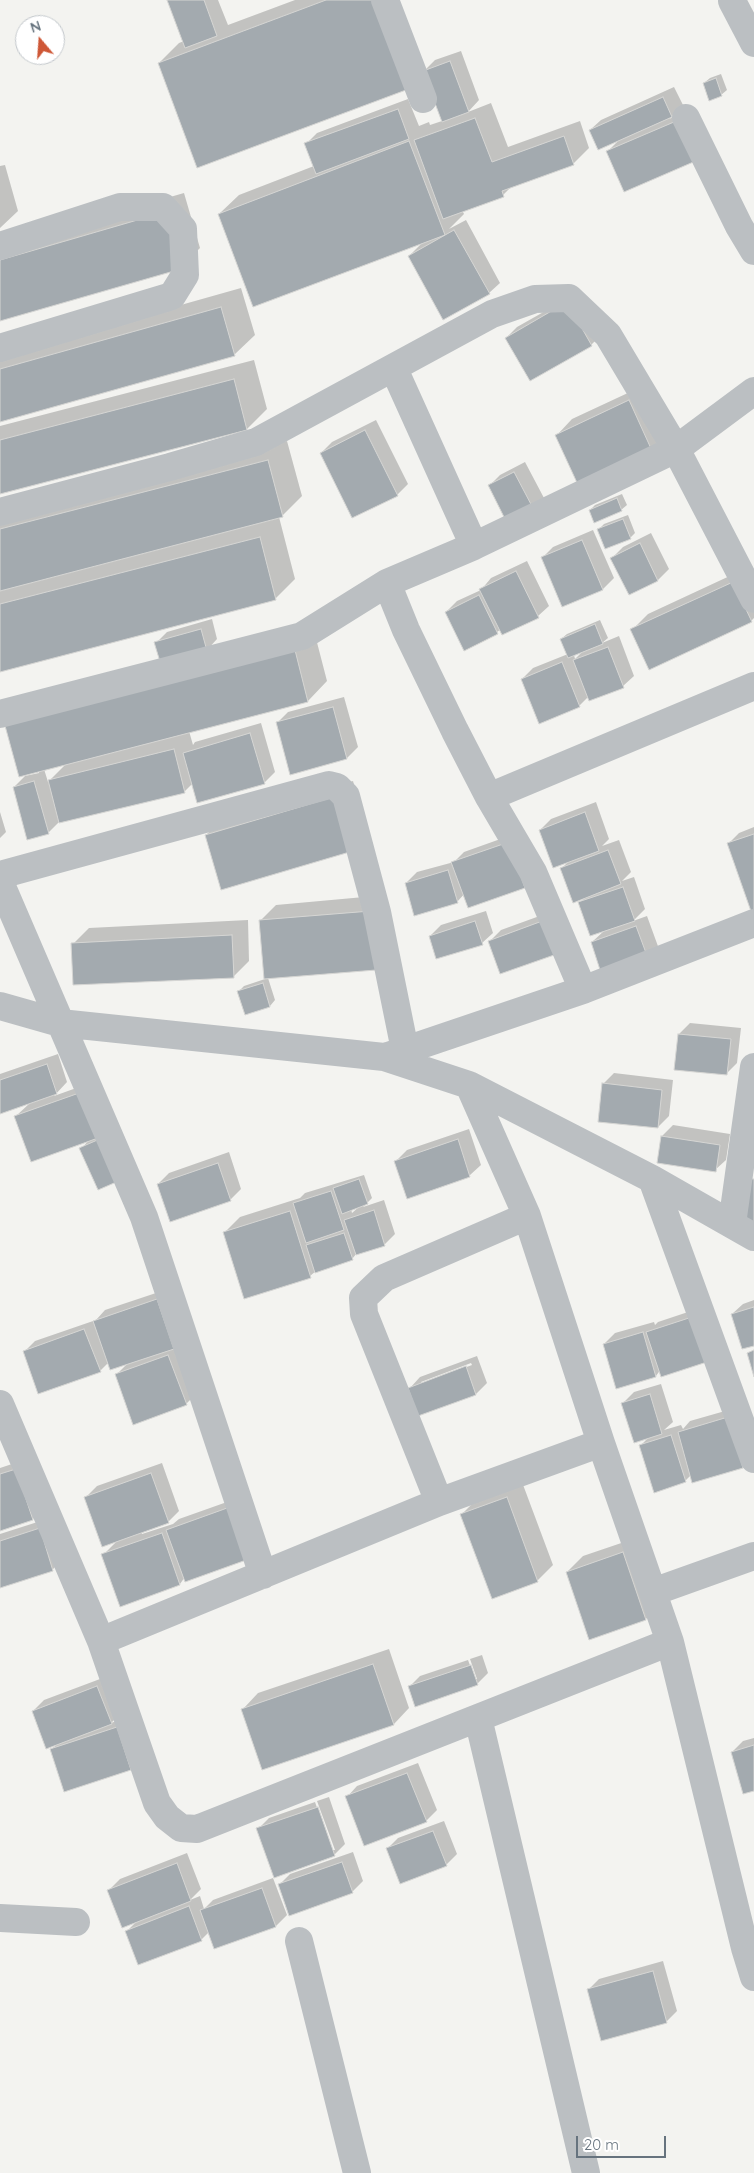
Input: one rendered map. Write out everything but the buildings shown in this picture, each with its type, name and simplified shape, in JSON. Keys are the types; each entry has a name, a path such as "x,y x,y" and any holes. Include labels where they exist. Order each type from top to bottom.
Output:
{"street":[{"path":"385,0 423,98"},
{"path":"732,1 754,43"},
{"path":"686,118 739,226 754,251"},
{"path":"0,246 120,207 163,207 183,229 185,276 172,296 0,348"},
{"path":"0,512 256,442 394,369 492,314 535,299 569,298 608,335 676,449 754,599"},
{"path":"394,369 474,546"},
{"path":"0,714 302,636 387,583 474,546 676,449 754,391"},
{"path":"387,583 406,630 489,797 533,872 582,990"},
{"path":"489,797 754,686"},
{"path":"0,875 329,785 337,787 346,796 377,912 394,1054"},
{"path":"0,882 144,1217 263,1575"},
{"path":"394,1054 582,990 754,923"},
{"path":"0,1006 60,1022 394,1054 469,1085 652,1179 743,1230 754,1067"},
{"path":"469,1085 527,1216 601,1443 670,1642 746,1922 754,1977"},
{"path":"652,1179 754,1459"},
{"path":"439,1502 364,1314 364,1298 384,1278 527,1216"},
{"path":"0,1404 101,1641 157,1803 167,1817 181,1828 197,1829 670,1642"},
{"path":"101,1641 439,1502 601,1443"},
{"path":"653,1592 754,1556"},
{"path":"478,1718 586,2173"},
{"path":"0,1918 76,1922"},
{"path":"299,1941 357,2173"}]}
